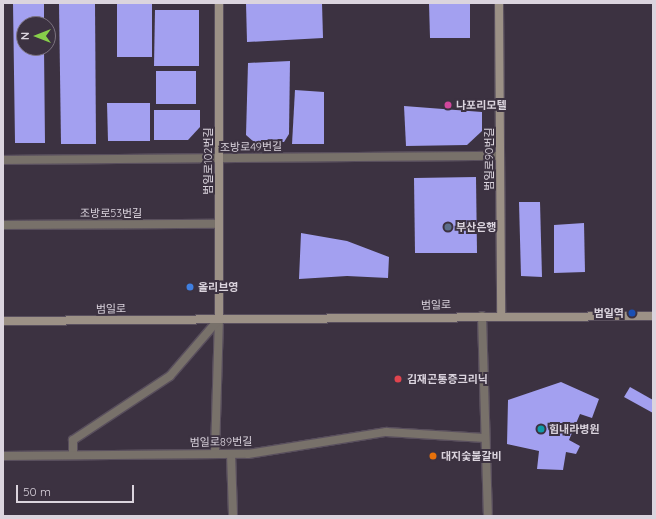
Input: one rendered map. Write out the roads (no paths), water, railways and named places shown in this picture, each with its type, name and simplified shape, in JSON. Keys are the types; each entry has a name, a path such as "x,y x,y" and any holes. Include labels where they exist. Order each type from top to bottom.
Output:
{"main road":[{"name":"범일로102번길","path":"219,3 219,319"},
{"name":"범일로90번길","path":"499,3 501,316"},
{"name":"범일로","path":"3,321 482,316 653,316"}],"street":[{"name":"조방로49번길","path":"3,160 500,156"},
{"name":"조방로53번길","path":"3,225 219,224"},
{"path":"482,316 488,513"},
{"path":"215,453 219,319"},
{"path":"73,455 73,440 170,376 219,319"},
{"name":"범일로89번길","path":"3,456 215,453 248,454 386,432 485,438"},
{"path":"231,454 233,514"}],"place":[{"name":"나포리모텔","path":"448,105"},
{"name":"부산은행","path":"448,227"},
{"name":"올리브영","path":"190,287"},
{"name":"범일역","path":"632,313"},
{"name":"김재곤통증크리닉","path":"398,379"},
{"name":"힘내라병원","path":"541,429"},
{"name":"대지숯불갈비","path":"433,456"}]}
